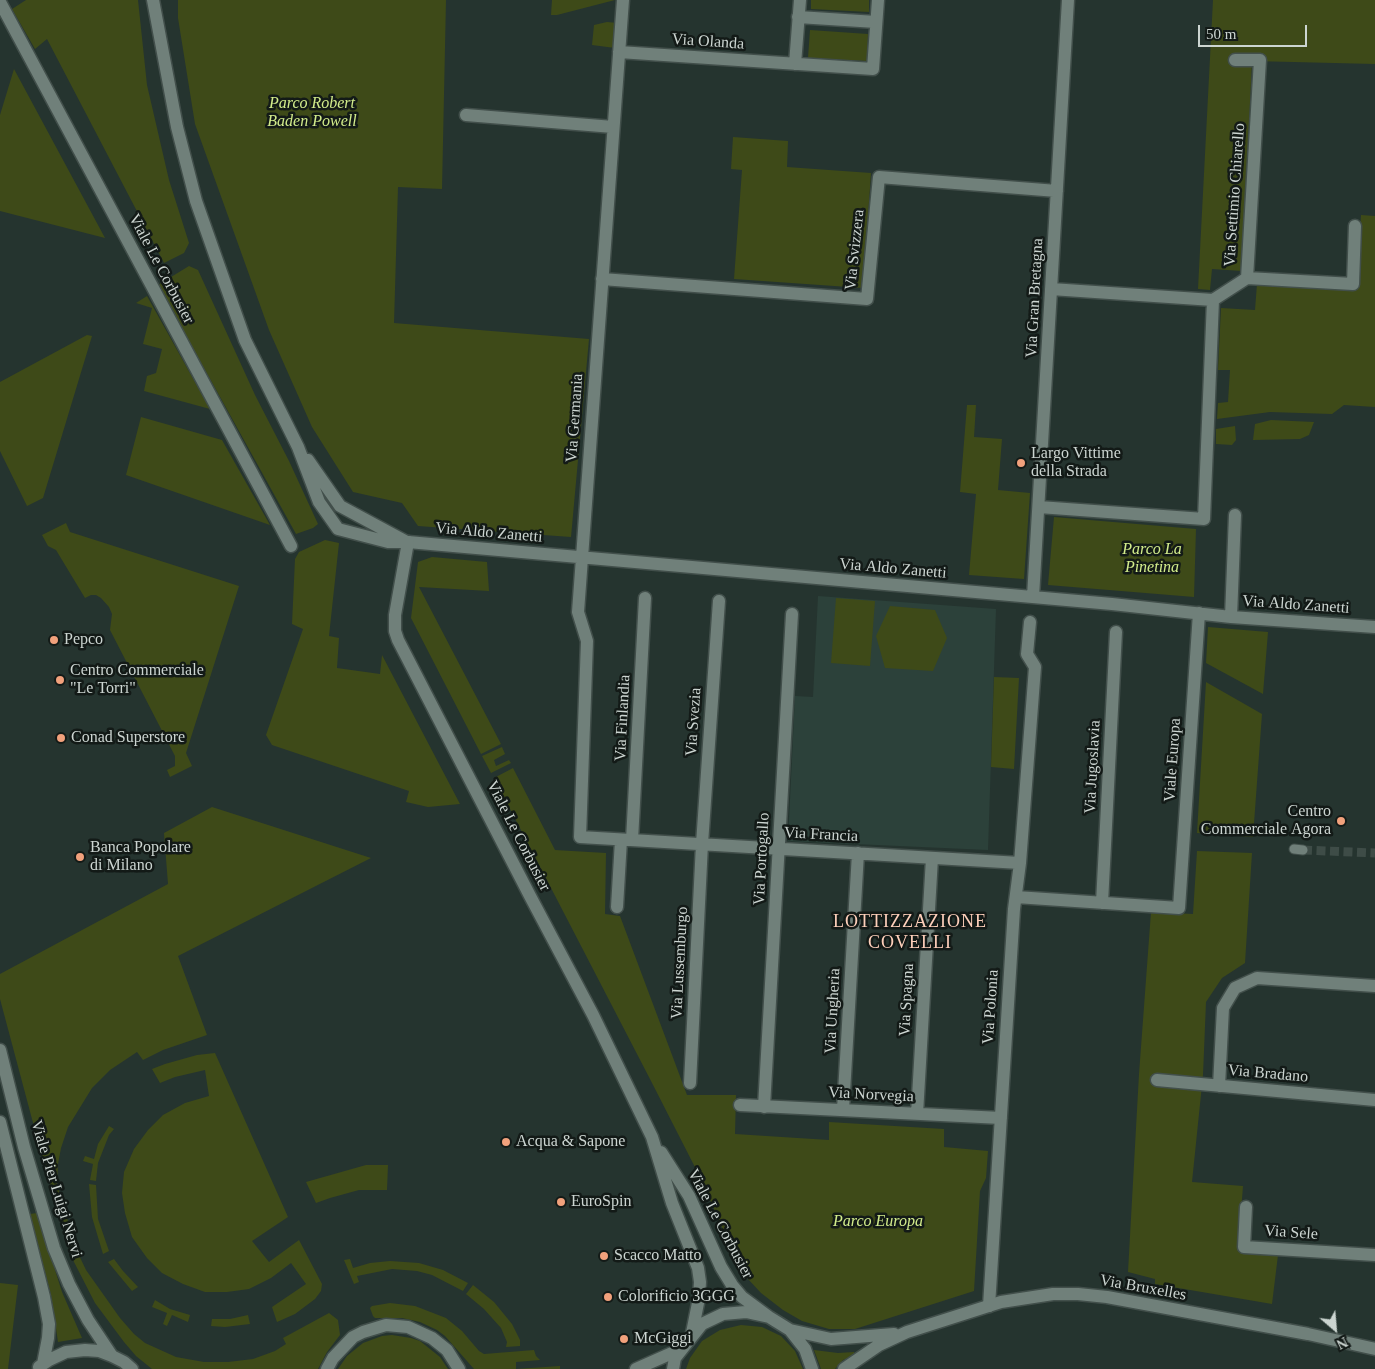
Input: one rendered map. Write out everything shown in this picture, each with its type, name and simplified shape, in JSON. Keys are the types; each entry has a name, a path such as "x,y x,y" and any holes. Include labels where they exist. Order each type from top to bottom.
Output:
{"street":[{"path":"153,0 177,127 196,201 246,340 298,447 319,502 338,529 388,542 408,542"},
{"path":"161,0 162,55"},
{"name":"Via Germania","path":"580,837 587,642 578,612 623,0"},
{"path":"795,64 800,0"},
{"name":"Via Olanda","path":"619,52 873,68 878,0"},
{"name":"Via Gran Bretagna","path":"1034,597 1068,0"},
{"name":"Viale Le Corbusier","path":"5,3 291,546"},
{"path":"798,17 876,22"},
{"name":"Via Settimio Chiarello","path":"1213,300 1246,278 1260,60 1235,60"},
{"path":"466,115 613,127"},
{"name":"Via Svizzera","path":"602,279 867,299 879,177 1057,191"},
{"path":"1246,278 1353,284 1355,226"},
{"path":"1039,507 1204,519 1213,300 1051,289"},
{"path":"298,447 340,506 408,542"},
{"path":"1231,617 1235,516"},
{"name":"Viale Le Corbusier","path":"408,542 395,615 395,632 398,640 593,1015 652,1137 688,1196 732,1285 742,1297 790,1330"},
{"name":"Via Aldo Zanetti","path":"408,542 1034,597 1231,617 1375,627"},
{"name":"Via Finlandia","path":"626,840 645,598"},
{"name":"Via Svezia","path":"702,844 719,601"},
{"name":"Viale Europa","path":"1102,903 1179,908 1199,613"},
{"name":"Via Portogallo","path":"764,1107 792,614"},
{"name":"Via Polonia","path":"989,1306 1016,897 1035,667 1027,654 1030,622"},
{"name":"Via Jugoslavia","path":"1102,903 1116,632"},
{"name":"Via Francia","path":"580,837 1020,863"},
{"path":"617,907 626,840"},
{"name":"Via Lussemburgo","path":"690,1083 702,844"},
{"name":"Via Ungheria","path":"844,1110 858,853"},
{"name":"Via Spagna","path":"917,1114 932,858"},
{"path":"1016,897 1102,903"},
{"path":"1219,1086 1223,1008 1235,988 1256,978 1375,986"},
{"name":"Viale Pier Luigi Nervi","path":"0,1050 24,1147 54,1248 69,1284 88,1320 112,1356"},
{"name":"Via Bradano","path":"1157,1080 1375,1100"},
{"name":"Via Norvegia","path":"740,1106 1001,1118"},
{"path":"0,1122 44,1297 49,1324 48,1338 40,1366"},
{"name":"Viale Le Corbusier","path":"652,1137 672,1203 698,1268 700,1282 699,1298 687,1343"},
{"name":"Via Sele","path":"1246,1207 1244,1247 1375,1255"},
{"name":"Via Bruxelles","path":"844,1369 879,1345 906,1332 989,1306 1022,1298 1053,1294 1097,1296 1299,1332 1375,1349"},
{"path":"673,1369 676,1358 702,1324 723,1314 746,1312 769,1317"},
{"path":"328,1369 338,1352 353,1337 376,1327 386,1325 408,1327 432,1338 447,1350 459,1369"},
{"path":"790,1330 805,1349 812,1369"},
{"name":"Via Bruxelles","path":"790,1330 831,1339 861,1338 906,1332"},
{"path":"636,1369 687,1343"},
{"path":"40,1366 66,1352 85,1350 99,1351 112,1356 132,1369"}],"shaded area":[{"path":"818,596 996,609 988,850 788,841 795,696 813,697"}],"green space":[{"path":"26,0 138,0 147,85 169,180 189,243 184,253 164,263 47,39 35,49 12,9"},
{"name":"Parco Robert Baden Powell","path":"178,0 446,0 442,189 398,187 394,323 589,339 571,537 418,526 402,503 353,492 312,427 269,330 195,124 178,18"},
{"path":"552,0 615,0 551,15"},
{"path":"811,0 869,0 869,12 811,9"},
{"path":"1213,0 1375,0 1375,64 1252,61 1242,271 1212,269 1210,290 1198,289"},
{"path":"607,22 618,23 615,48 592,45 594,25"},
{"path":"810,30 868,34 867,61 808,58"},
{"path":"14,69 105,238 0,211 0,115"},
{"path":"733,137 788,141 787,167 871,173 863,288 734,279 742,170 731,169"},
{"path":"1361,215 1375,216 1375,407 1344,405 1332,414 1270,412 1217,419 1218,403 1228,402 1230,370 1218,370 1221,308 1255,310 1257,284 1356,289"},
{"path":"189,266 198,270 255,395 289,461 318,524 313,528 296,534 158,285"},
{"path":"147,296 210,409 144,391 147,376 156,373 162,349 143,344 152,308 136,303"},
{"path":"87,335 92,336 43,498 27,506 0,451 0,382"},
{"path":"967,405 976,405 974,437 1002,439 998,490 1030,493 1024,579 969,575 976,494 960,492"},
{"path":"141,417 222,440 270,525 126,475"},
{"path":"1271,420 1314,422 1309,435 1300,439 1253,440 1255,424"},
{"path":"1235,426 1236,440 1232,445 1216,444 1216,429"},
{"name":"Parco La Pinetina","path":"1054,517 1196,529 1194,597 1048,585"},
{"path":"66,523 70,532 239,586 186,753 192,766 170,777 167,770 175,766 175,756 110,630 112,614 109,607 96,595 85,598 56,550 48,546 42,535"},
{"path":"325,540 339,543 329,636 339,638 337,668 380,674 382,655 460,804 428,807 406,802 409,791 272,745 266,735 303,629 292,624 295,559 299,552"},
{"path":"432,557 487,562 489,591 419,587 501,744 481,754 411,618 418,562"},
{"path":"836,598 875,601 870,666 831,663"},
{"path":"890,606 935,610 947,638 933,671 885,668 876,636"},
{"path":"1208,627 1268,632 1263,694 1206,663"},
{"path":"994,677 1019,678 1014,769 991,767"},
{"path":"1206,682 1262,714 1253,837 1197,833"},
{"path":"502,747 505,754 494,760 496,766 509,760 511,763 491,773 482,756"},
{"name":"Parco Europa","path":"513,768 555,850 606,853 605,914 620,916 687,1095 736,1095 735,1134 829,1140 829,1122 944,1129 944,1147 988,1151 986,1178 980,1191 974,1291 855,1329 829,1329 802,1321 783,1310 761,1293 748,1279 737,1262 701,1179 494,778"},
{"path":"212,807 371,858 178,956 207,1035 163,1050 143,1060 137,1052 110,1070 92,1088 68,1127 61,1148 57,1184 76,1249 86,1270 120,1318 145,1343 176,1357 204,1362 253,1359 275,1351 286,1344 283,1338 329,1313 338,1320 340,1335 327,1352 318,1369 152,1369 136,1356 95,1303 74,1262 44,1164 0,999 0,974 168,884 164,833"},
{"path":"1197,851 1252,853 1245,963 1222,978 1206,1002 1203,1075 1192,1182 1243,1186 1238,1251 1278,1255 1272,1304 1155,1284 1155,1279 1128,1272 1139,1074 1151,912 1193,914"},
{"path":"215,1053 288,1217 252,1241 269,1262 299,1240 322,1284 321,1291 315,1299 295,1314 277,1322 272,1307 306,1284 291,1263 271,1278 249,1289 205,1292 183,1284 162,1273 147,1258 132,1237 125,1213 122,1193 124,1172 134,1149 148,1130 163,1115 185,1103 209,1096 205,1070 175,1077 160,1083 152,1069 197,1055"},
{"path":"109,1126 114,1129 109,1135 98,1163 96,1181 90,1180 93,1164 83,1161 85,1156 94,1159 98,1144"},
{"path":"366,1165 388,1165 387,1190 359,1190 316,1203 306,1182"},
{"path":"89,1184 96,1185 98,1219 109,1251 103,1254 92,1217"},
{"path":"37,1213 62,1292 82,1338 58,1342 51,1295 30,1214"},
{"path":"114,1259 138,1287 132,1291 108,1262"},
{"path":"350,1259 353,1268 370,1263 390,1261 419,1263 443,1270 468,1283 463,1291 432,1275 417,1271 392,1269 357,1276 359,1282 354,1284 344,1260"},
{"path":"0,1283 18,1285 8,1369 0,1369"},
{"path":"473,1285 494,1302 512,1324 520,1340 520,1346 506,1347 507,1342 501,1328 484,1309 466,1294"},
{"path":"155,1300 170,1309 190,1315 188,1322 172,1315 167,1326 163,1324 167,1313 152,1307"},
{"path":"390,1303 415,1306 446,1318 462,1331 479,1351 484,1354 534,1350 540,1360 516,1362 516,1369 474,1369 445,1336 437,1330 420,1322 402,1318 375,1318 373,1316 370,1308 372,1306"},
{"path":"248,1315 250,1324 225,1327 211,1326 212,1319 230,1319"},
{"path":"741,1325 762,1327 781,1336 795,1351 803,1369 686,1369 690,1358 702,1341 720,1330"},
{"path":"392,1335 420,1341 440,1357 448,1369 338,1369 347,1356 363,1343 382,1336"},
{"path":"814,1350 838,1353 854,1352 855,1355 843,1360 835,1369 821,1369"},
{"path":"560,1366 560,1369 516,1369"}],"tunnel":[{"path":"1303,850 1375,853"}],"place":[{"name":"Largo Vittime della Strada","path":"1021,463"},
{"name":"Pepco","path":"54,640"},
{"name":"Centro Commerciale \"Le Torri\"","path":"60,680"},
{"name":"Conad Superstore","path":"61,738"},
{"name":"Centro Commerciale Agora","path":"1341,821"},
{"name":"Banca Popolare di Milano","path":"80,857"},
{"name":"Acqua & Sapone","path":"506,1142"},
{"name":"EuroSpin","path":"561,1202"},
{"name":"Scacco Matto","path":"604,1256"},
{"name":"Colorificio 3GGG","path":"608,1297"},
{"name":"McGiggi","path":"624,1339"}],"district":[{"name":"LOTTIZZAZIONE COVELLI","path":"910,932"}]}
